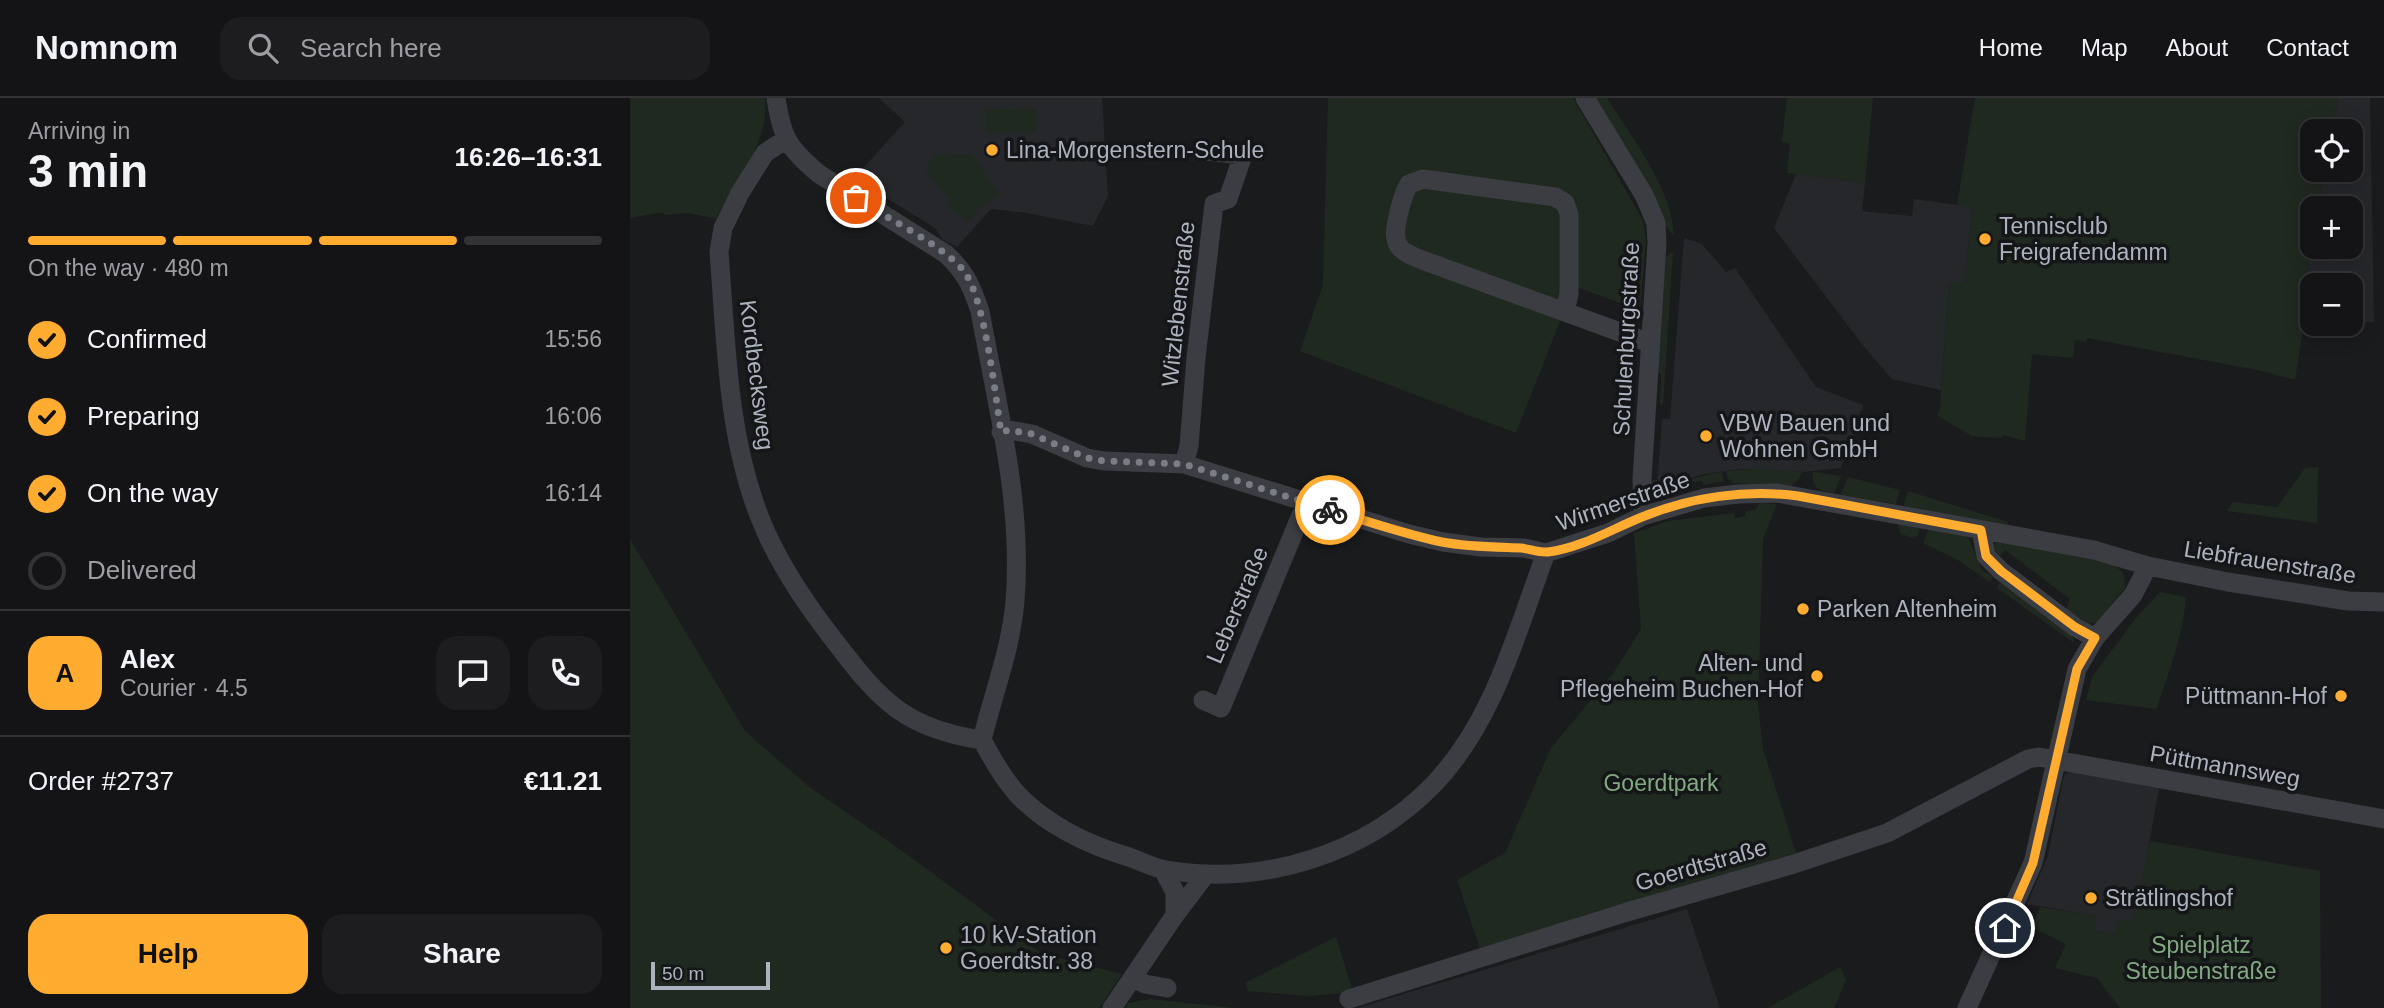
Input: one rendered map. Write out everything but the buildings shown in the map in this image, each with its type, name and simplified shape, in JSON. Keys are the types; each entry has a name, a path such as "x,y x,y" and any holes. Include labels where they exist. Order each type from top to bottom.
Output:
{"street":[{"path":"776,98 785,140 800,158 819,174 932,245 962,270 968,279 980,311 1011,482 1016,532 1015,603 1004,661 982,740 1008,783 1033,808 1052,822 1093,844 1163,870 1206,874 1275,870 1329,853 1378,829 1433,785 1468,741 1485,711 1546,553"},
{"name":"Schulenburgstraße","path":"1585,98 1644,195 1656,223 1642,479 1643,516"},
{"name":"Kordbecksweg","path":"785,140 765,153 740,193 723,228 719,252 734,421 759,516 783,566 821,624 883,700 913,720 932,728 982,740"},
{"name":"Witzlebenstraße","path":"1184,464 1189,446 1197,346 1214,204 1228,199 1243,155 1206,151"},
{"path":"1565,312 1569,293 1569,214 1565,203 1555,197 1423,179 1409,184 1403,193 1394,234 1396,244 1407,254 1565,312 1650,343"},
{"name":"Wirmerstraße","path":"1001,432 1009,430 1032,434 1087,458 1104,461 1184,464 1306,503 1443,542 1480,547 1524,548 1546,553 1608,533 1643,516 1704,498 1777,493 2094,550 2148,566"},
{"name":"Leberstraße","path":"1203,700 1221,708 1306,503"},
{"path":"1981,530 1986,556 2001,571 2075,627 2095,638"},
{"path":"1975,1005 2033,863 2077,669 2095,638 2133,595 2148,566"},
{"name":"Liebfrauenstraße","path":"2148,566 2309,596 2363,603 2384,602"},
{"name":"Goerdtstraße","path":"1349,999 1887,833 2028,759 2039,757 2057,761"},
{"name":"Püttmannsweg","path":"2057,761 2384,819"},
{"path":"1163,870 1175,892 1175,915"},
{"path":"1112,1008 1206,874"},
{"path":"1133,978 1145,984 1167,988"}],"shaded area":[{"name":"Lina-Morgenstern-Schule","path":"879,98 1102,98 1108,196 1093,226 991,209 957,247 943,240 935,228 854,178 905,122"},
{"path":"2338,98 2370,98 2374,322 2363,322 2363,273 2306,273 2309,259 2363,259 2363,196 2320,196 2323,182 2363,182 2363,119 2334,119"},
{"path":"1796,174 1865,183 1862,211 1912,216 1914,199 1973,207 1964,283 1949,283 1941,390 1892,379 1865,348 1774,228"},
{"path":"1684,238 1702,244 1726,272 1735,268 1816,387 1863,405 1841,468 1802,472 1740,469 1704,474 1659,488 1657,486 1662,419 1670,419"},
{"path":"2074,771 2159,788 2142,884 2132,922 2115,934 2094,931 2096,916 2027,904 2048,856 2063,779 2065,774"},
{"path":"1687,909 1720,1008 1358,1008 1400,995"}],"green space":[{"path":"630,98 765,98 765,115 757,146 716,219 688,213 664,215 663,212 630,218"},
{"path":"1328,98 1573,98 1643,220 1646,240 1640,310 1576,287 1516,433 1300,351 1323,285"},
{"path":"1595,98 1607,98 1649,164 1666,200 1674,236 1667,228"},
{"path":"1787,98 1873,98 1865,183 1787,173 1790,143 1782,142"},
{"path":"1975,98 2338,98 2334,119 2300,119 2300,182 2323,182 2320,196 2300,196 2300,259 2309,259 2306,273 2300,273 2298,314 2302,336 2295,380 2262,371 2087,338 2086,342 2075,340 2073,358 2032,354 2025,441 2003,435 2001,438 1972,436 1938,416 1949,282 1964,283 1973,207 1957,205"},
{"path":"1035,108 1036,131 987,133 986,110"},
{"path":"972,154 999,195 981,206 969,221 949,208 950,200 925,169 936,155"},
{"path":"1673,252 1663,405 1660,404 1661,374 1656,373 1665,257"},
{"path":"2318,467 2317,523 2227,511 2233,502 2277,507 2305,468"},
{"path":"1761,469 1802,472 1791,486 1732,483 1731,479 1728,480 1726,471"},
{"path":"1721,472 1724,481 1703,485 1702,481 1693,482 1693,486 1688,489 1676,492 1676,482"},
{"path":"1813,472 1841,476 1834,494 1815,486"},
{"path":"1848,477 1900,490 1896,504 1844,496 1841,493"},
{"path":"1649,480 1657,480 1659,488 1667,485 1668,499 1655,495"},
{"path":"1908,491 2008,522 2007,526 1903,507"},
{"name":"Goerdtpark","path":"1760,503 1777,504 1763,539 1758,703 1763,749 1796,853 1702,883 1597,911 1481,952 1457,880 1505,853 1551,748 1615,671 1641,629 1634,533 1668,521 1734,513 1735,518 1746,516 1745,511 1755,510"},
{"path":"1899,522 1921,526 1917,537 1901,534"},
{"path":"1930,527 1967,535 1982,570 1993,577 1990,582 1958,560 1923,543"},
{"path":"630,539 745,731 808,786 901,850 1042,954 1122,974 1099,1008 630,1008"},
{"path":"1996,542 2060,550 2110,563 2122,573 2125,588 2097,622 2088,623 2065,612 2070,599 2005,550 1997,561 1990,549"},
{"path":"2000,582 2072,634 2074,643 1997,588"},
{"path":"2160,592 2186,597 2177,644 2157,709 2086,700 2092,677 2136,618"},
{"name":"Spielplatz Steubenstraße","path":"2150,841 2320,871 2321,1008 2120,1008 2097,978 2055,968 2066,944 2032,927 2040,907 2097,916 2094,931 2115,934 2118,920 2132,922"},
{"path":"1336,937 1353,992 1310,996 1248,991 1245,983"},
{"path":"1840,967 1846,980 1834,1008 1768,1008"},
{"path":"1151,999 1235,1008 1125,1008 1128,1003"}],"way so far":[{"path":"856,198 946,254 968,279 980,311 1001,432 1009,430 1032,434 1087,458 1104,461 1184,464 1330,510"}],"place":[{"name":"Lina-Morgenstern-Schule","path":"992,150"},
{"name":"Tennisclub Freigrafendamm","path":"1985,239"},
{"name":"VBW Bauen und Wohnen GmbH","path":"1706,436"},
{"name":"Parken Altenheim","path":"1803,609"},
{"name":"Alten- und Pflegeheim Buchen-Hof","path":"1817,676"},
{"name":"Püttmann-Hof","path":"2341,696"},
{"name":"Strätlingshof","path":"2091,898"},
{"name":"10 kV-Station Goerdtstr. 38","path":"946,948"}],"route":[{"path":"1330,510 1443,542 1480,547 1524,548 1546,553 1608,533 1643,516 1704,498 1738,494 1777,493 1798,496 1981,530 1986,556 2001,571 2075,627 2095,638 2077,669 2033,863 2005,928"}]}
